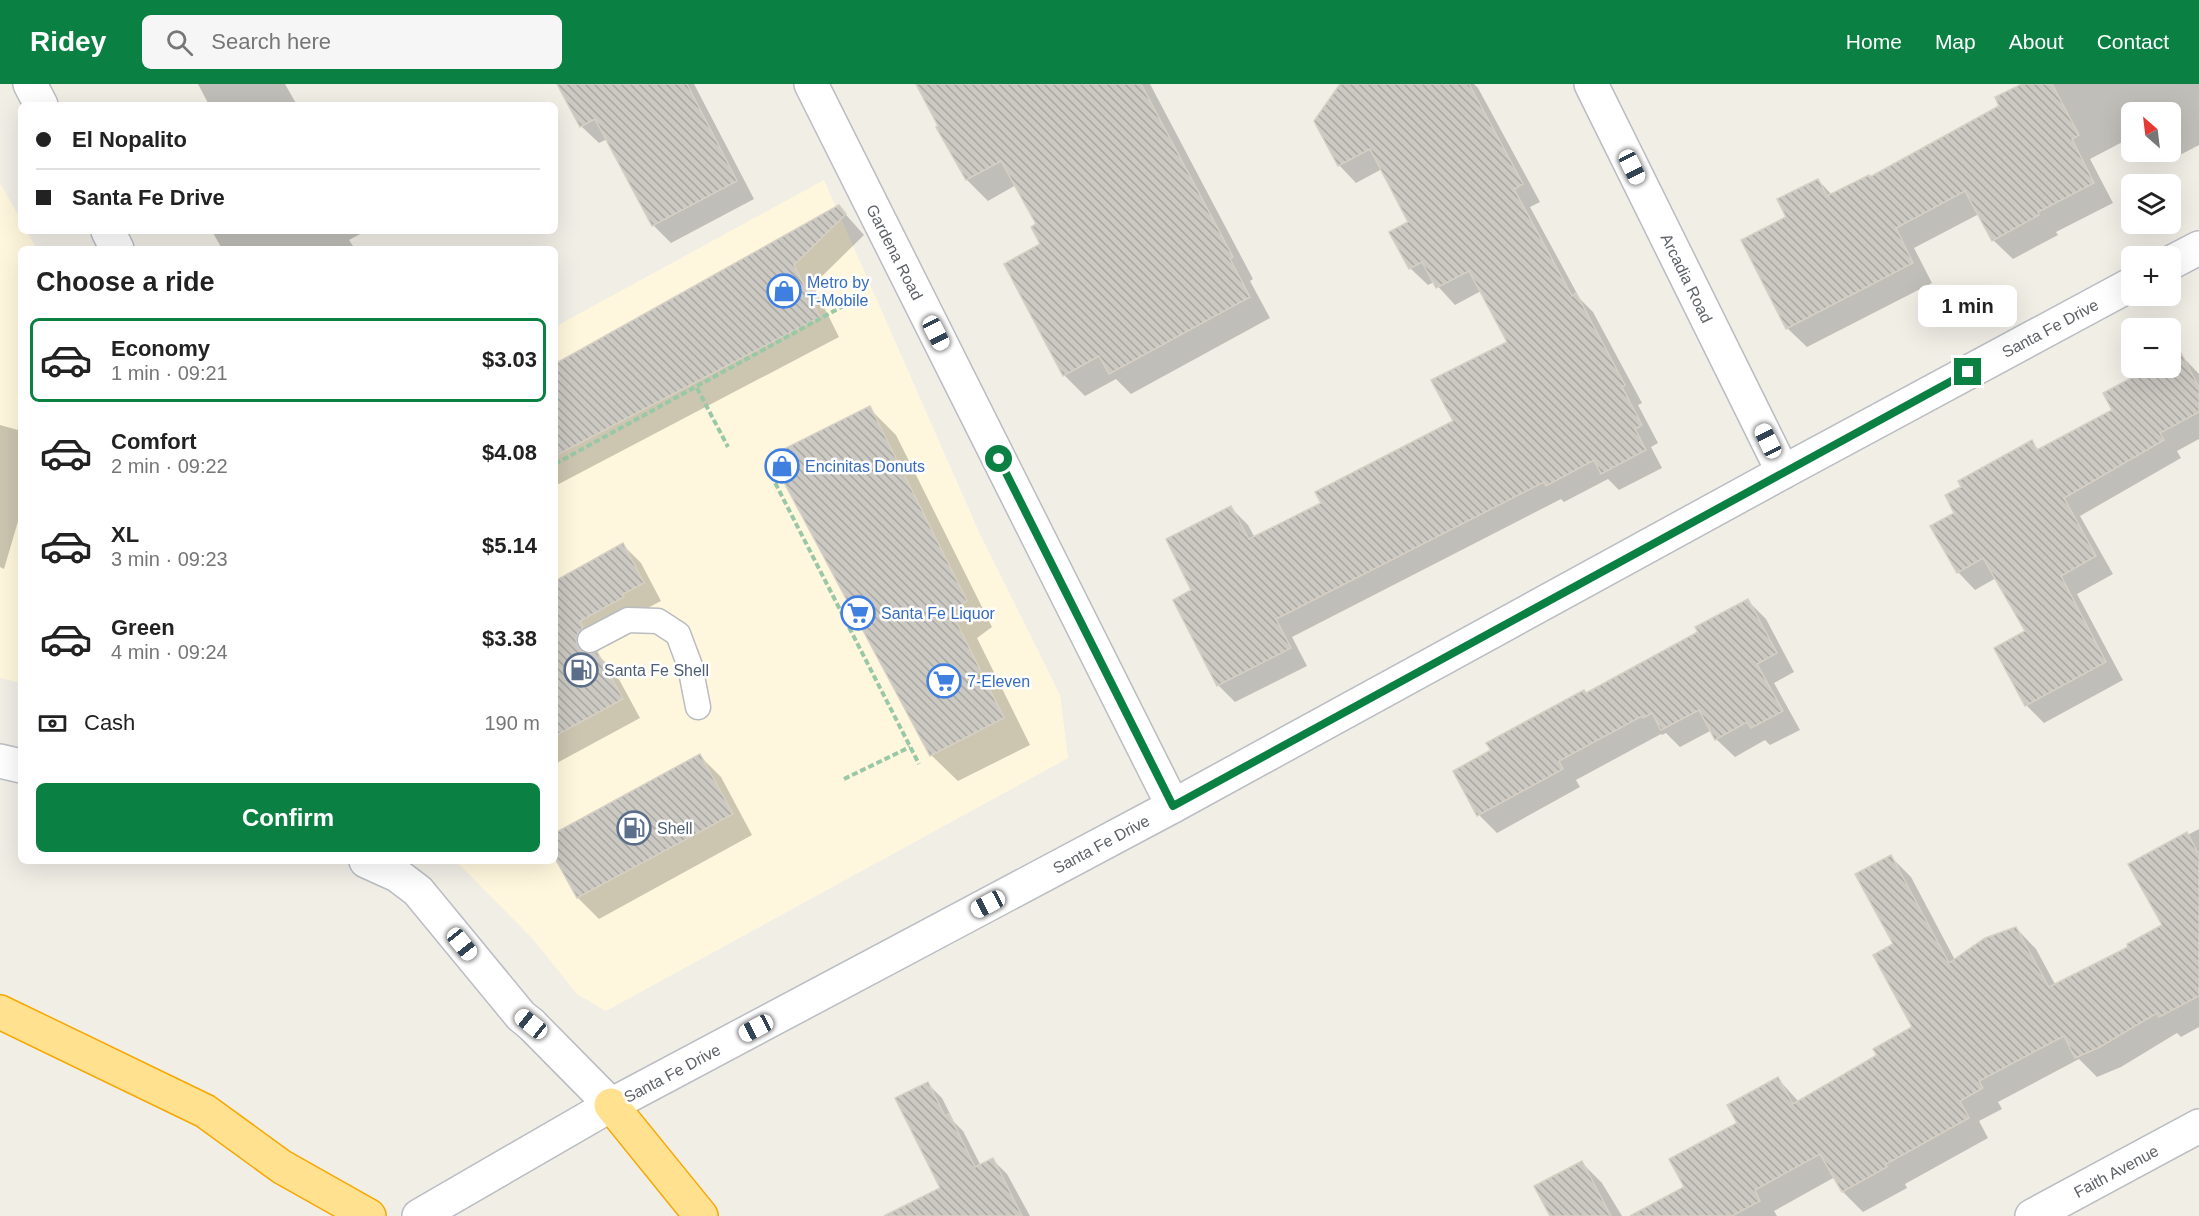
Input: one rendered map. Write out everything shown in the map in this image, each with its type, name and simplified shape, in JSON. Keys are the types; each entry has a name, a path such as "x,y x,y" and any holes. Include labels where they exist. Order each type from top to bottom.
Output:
{"highway":[{"path":"0,1012 205,1111 282,1167 369,1216"},
{"path":"611,1106 701,1216"}],"main road":[{"path":"30,84 39,102"},
{"name":"Gardena Road","path":"811,84 1173,806"},
{"name":"Arcadia Road","path":"1591,84 1783,472"},
{"path":"2181,257 2199,248"},
{"name":"Santa Fe Drive","path":"419,1216 611,1106 1173,806 2121,290"},
{"path":"0,761 18,765"},
{"path":"373,864 398,875 418,891 521,1016 611,1106"},
{"name":"Faith Avenue","path":"2032,1216 2199,1126"}],"lane":[{"path":"590,640 628,620 658,621 678,634 690,666 698,707"}],"path":[{"path":"558,462 854,300"},
{"path":"697,388 728,447"},
{"path":"767,467 919,764"},
{"path":"844,779 910,747"}],"shaded area":[{"path":"824,180 979,532 1060,695 1068,758 606,1011 577,994 532,938 459,864 558,864 558,325"},
{"path":"0,183 18,215 18,234 29,234 35,246 18,246 18,682 0,678"}],"building":[{"path":"557,84 687,84 737,181 652,226 595,119 580,127"},
{"path":"916,84 1141,84 1233,257 1230,259 1250,297 1109,374 1099,356 1063,376 1004,264 1040,244 1031,227 1036,224 1001,161 966,180 936,127 938,126"},
{"path":"1340,84 1469,84 1523,184 1514,189 1572,296 1576,293 1625,385 1622,387 1642,425 1635,429 1646,450 1601,474 1594,460 1546,486 1544,482 1276,619 1291,648 1217,686 1173,600 1191,590 1166,539 1231,506 1249,539 1321,503 1315,492 1453,421 1431,380 1507,342 1469,271 1436,288 1422,262 1409,269 1389,232 1408,222 1370,149 1338,166 1314,121"},
{"path":"2022,84 2052,84 2079,135 2072,139 2094,183 2038,212 2039,215 1992,241 1965,191 1896,228 1913,263 1786,329 1741,240 1786,217 1777,199 1818,179 1827,196 1869,175 1870,177 1999,106 1995,97"},
{"path":"839,205 846,214 794,265 820,317 558,454 558,362"},
{"path":"2181,353 2199,387 2199,412 2160,433 2164,440 2064,498 2096,556 2061,576 2106,662 2025,706 1994,648 2025,631 1983,558 1957,573 1930,526 1954,513 1945,495 1961,487 1958,481 2032,440 2037,450 2112,410 2103,393 2131,378 2181,378"},
{"path":"870,406 967,601 951,611 1004,718 930,756 770,456"},
{"path":"623,543 644,583 623,594 624,597 580,621 583,627 576,640 583,652 590,654 597,652 623,699 558,734 558,579"},
{"path":"1748,599 1777,653 1757,664 1783,711 1751,728 1747,722 1715,740 1699,710 1661,730 1652,713 1643,718 1642,716 1559,761 1563,769 1477,816 1453,771 1491,750 1486,743 1584,690 1586,693 1698,632 1695,627"},
{"path":"700,754 733,814 577,898 558,863 558,831"},
{"path":"2187,832 2199,855 2199,996 2159,1017 2157,1013 2100,1047 2075,1058 2064,1036 1979,1081 1983,1088 1960,1101 1969,1118 1886,1164 1887,1167 1842,1192 1820,1154 1755,1190 1760,1201 1732,1216 1630,1216 1684,1187 1669,1159 1737,1123 1727,1105 1778,1077 1793,1104 1877,1055 1873,1049 1912,1027 1873,955 1893,944 1855,874 1891,855 1949,963 1985,938 2016,927 2049,987 2128,947 2127,944 2162,925 2128,864"},
{"path":"928,1082 945,1116 949,1114 975,1167 993,1158 1022,1216 884,1216 940,1188 895,1098"},
{"path":"1582,1161 1611,1216 1550,1216 1534,1186"}],"place":[{"name":"Metro by T-Mobile","path":"784,291"},
{"name":"Encinitas Donuts","path":"782,466"},
{"name":"Santa Fe Liquor","path":"858,613"},
{"name":"Santa Fe Shell","path":"581,670"},
{"name":"7-Eleven","path":"944,681"},
{"name":"Shell","path":"634,828"}],"route":[{"path":"999,459 1173,806 1968,372"}]}
